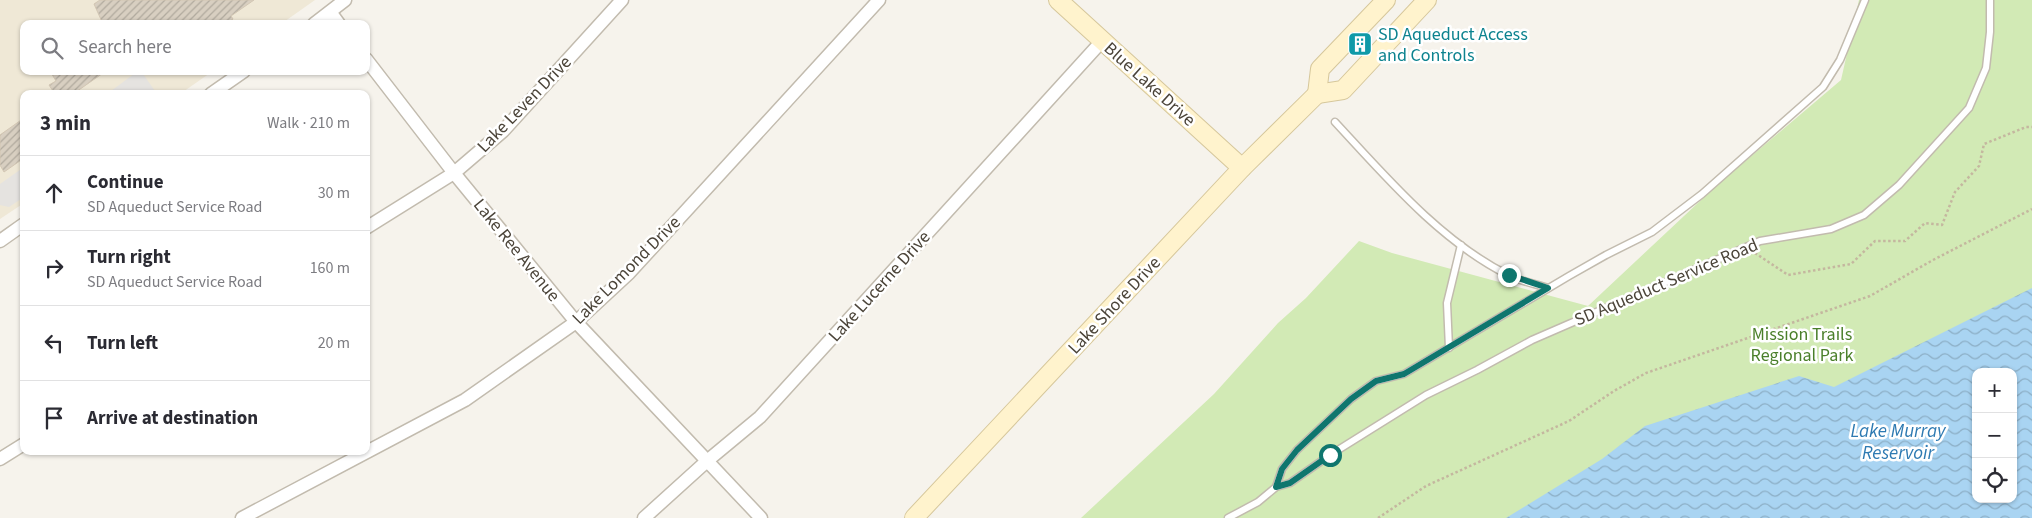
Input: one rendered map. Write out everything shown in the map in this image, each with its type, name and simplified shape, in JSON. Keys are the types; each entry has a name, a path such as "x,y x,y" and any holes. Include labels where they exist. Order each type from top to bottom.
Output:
{"main road":[{"name":"Blue Lake Drive","path":"1058,0 1242,168"},
{"path":"1386,0 1320,69 1317,94 1343,90 1427,0"},
{"name":"Lake Shore Drive","path":"914,518 1242,168 1317,94"}],"street":[{"path":"320,20 345,0"},
{"name":"Lake Leven Drive","path":"370,226 454,174 504,131 622,0"},
{"name":"Lake Lomond Drive","path":"370,450 465,400 576,322 629,273 879,0"},
{"path":"331,13 336,20"},
{"name":"Lake Lucerne Drive","path":"644,518 707,461 760,417 1102,41"},
{"name":"Lake Ree Avenue","path":"370,64 454,174 576,322 761,518"},
{"path":"217,90 238,75"},
{"path":"0,241 20,227"},
{"path":"0,459 20,446"},
{"name":"Lake Lomond Drive","path":"242,518 361,455"}],"lane":[{"name":"SD Aqueduct Service Road","path":"1276,487 1282,469 1297,450 1351,399 1376,381 1404,374 1606,254 1652,232 1702,194 1795,114 1823,87 1840,60 1865,0"},
{"name":"SD Aqueduct Service Road","path":"1228,518 1258,502 1276,487 1290,483 1330,455 1426,395 1532,340 1760,241 1831,229 1864,215 1899,185 1969,108 1986,68 1990,32 1990,0"},
{"path":"1335,122 1399,191 1461,245 1509,275 1548,288"},
{"path":"1449,348 1447,303 1461,245"}],"path":[{"path":"1745,247 1788,275 1850,264 1875,242 1904,241 1925,222 1942,226 1955,192 1979,166 1984,144 2026,127 2032,127"},
{"path":"1378,518 1426,486 1569,421 1614,391 1646,373 1870,296 1932,260 2032,209"}],"shaded area":[{"path":"0,0 315,0 287,20 20,20 20,75 207,75 186,90 20,90 20,206 0,219"},
{"path":"133,75 144,75 154,90 112,90"},
{"path":"20,170 20,200 9,207 0,205 0,184"}],"green space":[{"name":"Mission Trails Regional Park","path":"1859,0 2032,0 2032,518 1081,518 1214,394 1278,323 1306,298 1359,241 1392,253 1588,306 1716,186 1841,80"}],"water":[{"name":"Lake Murray Reservoir","path":"2032,288 2032,518 1506,518 1602,459 1645,426 1799,376 1834,387"}],"building":[{"path":"100,0 254,0 231,16 233,19 232,20 101,20 94,4"},
{"path":"1363,39 1369,44 1361,53 1355,48"},
{"path":"52,75 100,75 79,90 52,90 49,85 56,81"},
{"path":"20,121 20,161 4,172 0,165 0,135"}],"place":[{"name":"SD Aqueduct Access and Controls","path":"1360,44"}],"route":[{"path":"1330,455 1290,483 1276,487 1282,469 1297,450 1320,426 1351,399 1376,381 1404,374 1548,288 1509,275"}]}
